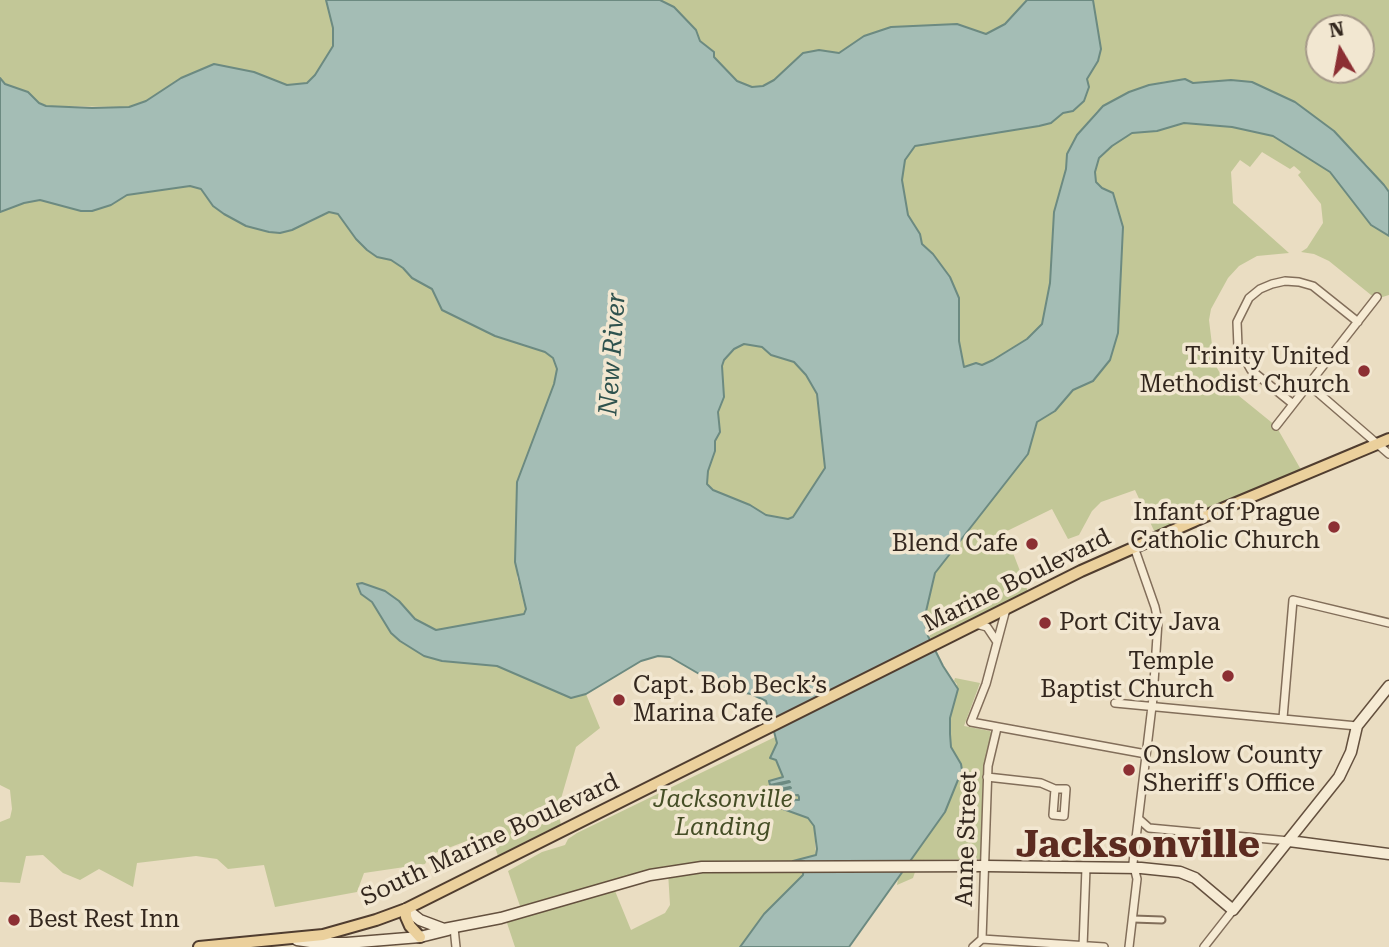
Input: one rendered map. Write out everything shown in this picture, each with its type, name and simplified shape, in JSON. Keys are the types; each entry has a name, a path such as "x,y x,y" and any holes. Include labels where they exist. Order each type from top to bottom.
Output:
{"main road":[{"name":"Marine Boulevard","path":"746,739 1134,547 1389,439"},
{"path":"406,909 420,920 444,929 501,918 650,875 702,867 986,866 1186,873 1233,910 1339,777 1351,752 1357,726 1389,686"},
{"name":"South Marine Boulevard","path":"199,947 323,935 406,909 746,739"},
{"path":"1289,841 1389,853"},
{"path":"406,909 410,926 419,937"},
{"path":"289,939 347,943 419,937 454,928"}],"street":[{"path":"1293,404 1251,370 1238,347 1237,322 1248,298 1272,284 1299,282 1313,286 1358,322"},
{"path":"1276,426 1377,298"},
{"path":"1307,384 1389,454"},
{"path":"1129,945 1127,940 1132,878 1152,708 1158,621 1134,547"},
{"path":"1283,718 1293,600 1389,623"},
{"path":"1006,609 986,684 971,722 1146,754"},
{"path":"976,624 987,627 997,642"},
{"path":"1115,703 1357,726"},
{"name":"Anne Street","path":"973,947 982,939 987,777 997,728"},
{"path":"987,777 1041,783 1055,789"},
{"path":"1139,819 1149,828 1289,841"},
{"path":"1083,946 1086,868"},
{"path":"1129,945 1137,879 1134,872"},
{"path":"1204,947 1233,910"},
{"path":"1133,919 1162,920"},
{"path":"454,928 456,947"},
{"path":"982,939 1104,947"},
{"path":"982,939 989,947"}],"green space":[{"path":"0,0 326,0 334,46 307,83 287,85 254,72 214,64 181,78 146,101 129,107 46,106 28,92 5,84 0,78"},
{"path":"660,0 1027,0 1005,24 986,34 957,24 891,27 858,40 839,53 823,50 800,55 774,80 763,86 752,87 737,81 714,57 714,52 700,41 696,30 674,7"},
{"path":"1093,0 1389,0 1389,192 1334,131 1295,102 1252,82 1231,80 1193,83 1185,79 1162,82 1129,92 1097,111 1077,135 1067,154 1042,324 1027,339 993,360 982,365 976,363 964,367 959,341 959,298 950,277 922,244 920,234 908,215 902,180 905,160 915,146 1051,123 1063,113 1074,111 1084,101 1087,79 1098,61 1101,49"},
{"path":"1184,123 1232,127 1273,136 1330,172 1371,225 1389,236 1389,295 1376,299 1329,261 1301,252 1307,248 1323,223 1321,204 1298,175 1301,172 1294,166 1290,169 1262,152 1250,167 1240,160 1231,172 1233,203 1289,253 1257,256 1239,266 1228,278 1211,309 1209,320 1217,368 1228,387 1276,426 1304,475 1157,537 1135,490 1101,502 1092,511 1079,535 1068,539 1052,509 1005,532 1030,597 933,645 924,620 935,573 1028,454 1037,422 1055,411 1073,390 1093,381 1118,333 1123,227 1096,182 1095,172 1099,158 1132,133 1157,131"},
{"path":"190,186 201,189 213,206 280,233 330,212 339,214 367,250 377,257 391,259 412,278 432,289 442,310 495,336 545,352 553,358 557,369 554,384 517,482 517,577 526,609 524,614 436,630 415,619 399,601 361,594 372,602 391,633 424,656 442,661 497,666 571,698 586,694 600,728 576,747 558,809 562,831 500,862 490,832 430,855 425,864 364,873 357,892 275,907 264,865 228,869 217,859 196,856 137,863 133,887 99,869 80,880 63,873 43,855 26,856 20,883 0,882 0,822 10,818 12,809 10,790 0,785 0,212 41,200 81,211 111,205 127,195"},
{"path":"744,344 762,347 771,355 794,362 806,375 817,394 825,468 793,517 788,519 766,515 714,490 707,483 715,441 720,432 718,412 724,396 722,366 734,348"},
{"path":"955,678 980,683 964,726 990,731 992,735 982,799 982,859 919,860 913,878 897,885 899,873 945,812 954,789 961,764 950,747 950,718 957,684"},
{"name":"Jacksonville Landing","path":"775,737 775,759 783,777 769,781 770,785 789,780 790,783 771,787 772,791 791,786 791,789 772,793 773,797 798,795 799,800 773,799 771,803 808,818 814,826 816,855 793,861 711,862 666,866 520,906 508,871 542,852 565,845 568,839 577,833"},
{"path":"804,866 803,875 764,914 740,947 515,947 505,917 613,886 631,930 665,913 670,905 668,872"}],"water":[{"name":"New River","path":"326,0 660,0 674,7 696,30 700,41 714,52 714,57 737,81 752,87 763,86 774,80 803,53 819,50 839,53 864,36 891,27 957,24 986,34 1005,24 1027,0 1093,0 1101,49 1098,61 1087,79 1089,87 1084,101 1073,111 1063,113 1051,123 1039,126 915,146 905,160 902,180 908,215 920,234 922,244 950,277 959,298 959,341 964,367 976,363 982,365 993,360 1027,339 1042,324 1050,283 1054,212 1066,169 1067,154 1077,135 1103,106 1149,85 1185,79 1193,83 1231,80 1252,82 1295,102 1334,131 1389,192 1389,236 1371,225 1330,172 1273,136 1232,127 1184,123 1157,131 1132,133 1099,158 1095,172 1096,182 1113,193 1123,227 1118,333 1110,360 1093,381 1073,390 1055,411 1037,422 1028,454 935,573 924,620 928,636 958,689 950,718 950,734 951,747 962,770 945,812 849,947 740,947 764,914 803,875 804,861 793,861 816,855 817,849 814,826 808,818 770,802 773,799 799,800 799,797 773,797 772,793 791,788 771,791 770,787 790,782 770,785 769,781 783,777 776,760 770,758 777,743 766,701 751,694 725,689 670,657 658,656 641,661 586,694 571,698 497,666 442,661 424,656 391,633 372,602 361,594 357,584 362,583 385,591 399,601 415,619 436,630 524,614 526,609 515,562 517,482 554,384 557,369 553,358 545,352 495,336 442,310 432,289 412,278 391,260 377,257 367,250 338,214 329,212 292,230 269,232 246,226 224,214 213,206 201,189 190,186 127,195 111,205 92,211 81,211 40,200 0,212 0,78 5,84 28,92 46,106 92,108 129,107 146,101 181,78 214,64 254,72 287,85 307,83 333,46 333,28","holes":["744,344 762,347 771,355 794,362 806,375 817,394 825,468 793,517 788,519 766,515 750,505 713,490 707,484 715,441 720,432 718,412 724,397 724,360 734,349"]}],"place":[{"name":"Trinity United Methodist Church","path":"1364,371"},
{"name":"Infant of Prague Catholic Church","path":"1334,527"},
{"name":"Blend Cafe","path":"1032,544"},
{"name":"Port City Java","path":"1045,623"},
{"name":"Temple Baptist Church","path":"1228,676"},
{"name":"Capt. Bob Beck’s Marina Cafe","path":"619,700"},
{"name":"Onslow County Sheriff's Office","path":"1129,770"},
{"name":"Best Rest Inn","path":"14,920"}],"district":[{"name":"Jacksonville","path":"1138,846"}]}
